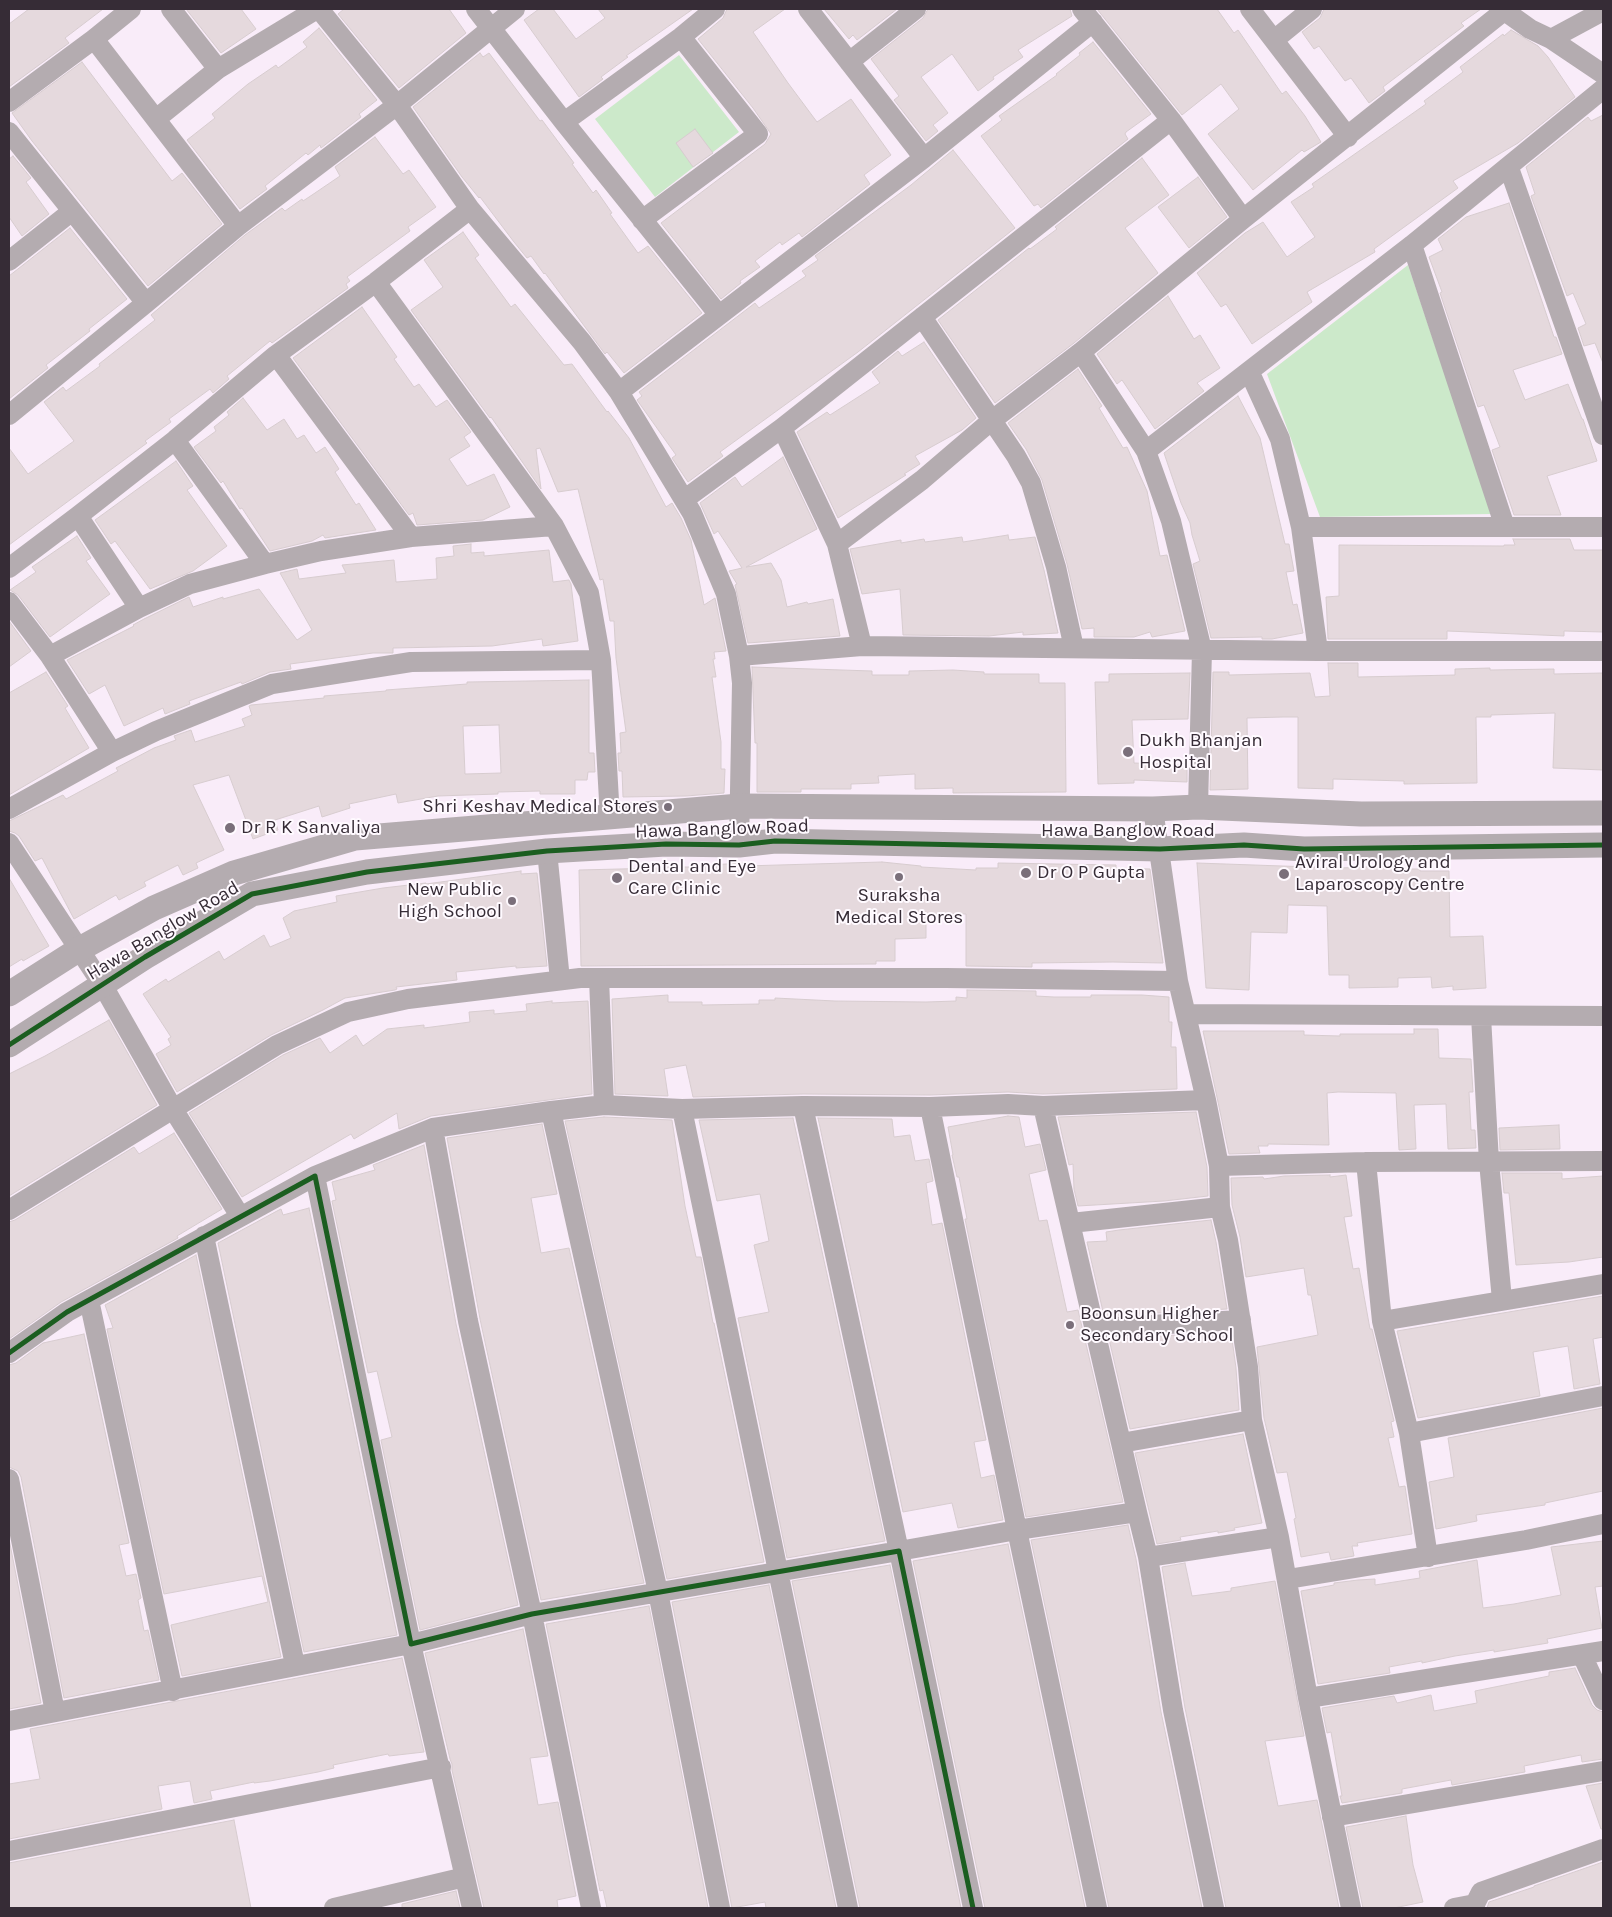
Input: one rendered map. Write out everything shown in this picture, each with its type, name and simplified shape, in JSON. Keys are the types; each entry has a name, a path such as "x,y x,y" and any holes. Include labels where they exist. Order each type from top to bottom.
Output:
{"street":[{"path":"9,102 131,9"},
{"path":"171,9 218,70"},
{"path":"156,119 218,70 318,9 397,105 470,209 582,342 619,392 685,499 726,594 739,656 742,683 739,845"},
{"path":"476,9 719,315"},
{"path":"9,415 238,226 397,105 515,9"},
{"path":"564,122 681,37 716,9"},
{"path":"808,9 924,158"},
{"path":"849,62 916,9"},
{"path":"1250,9 1348,137"},
{"path":"1274,40 1312,9"},
{"path":"837,544 922,480 991,421 1081,352 1503,10 1603,74"},
{"path":"1551,39 1603,11"},
{"path":"619,392 924,158 1088,16 1171,120 1243,219"},
{"path":"642,220 758,134 681,37"},
{"path":"94,39 238,226"},
{"path":"1146,451 1412,245 1509,168 1603,89"},
{"path":"685,499 782,428 1171,120"},
{"path":"9,132 71,212 146,303"},
{"path":"1509,168 1603,435"},
{"path":"9,568 175,440 276,355 376,282 470,209"},
{"path":"9,261 71,212"},
{"path":"1412,245 1505,527"},
{"path":"376,282 554,526 589,593 601,660 610,818"},
{"path":"922,318 1016,456 1031,484 1056,567 1074,648"},
{"path":"1081,352 1146,451 1171,521 1202,650 1198,807"},
{"path":"276,355 410,537"},
{"path":"1249,371 1280,439 1301,527 1318,651"},
{"path":"782,428 837,544 862,646"},
{"path":"175,440 265,564"},
{"path":"78,516 139,608"},
{"path":"50,656 139,608 190,584 265,564 321,551 410,537 554,526"},
{"path":"1301,527 1603,528"},
{"path":"9,602 50,656 112,752"},
{"path":"739,656 862,646 1318,651 1603,651"},
{"path":"9,809 112,752 156,731 272,684 411,662 601,660"},
{"name":"Hawa Banglow Road","path":"9,994 78,950 154,908 234,873 355,838 740,806 1153,809 1198,807 1361,814 1603,813"},
{"path":"1153,809 1178,982 1187,1014 1219,1166 1220,1207 1228,1240 1248,1367 1252,1420 1288,1579 1308,1698 1351,1908"},
{"name":"Hawa Banglow Road","path":"9,1045 102,984 252,894 367,872 547,851 666,844 739,845 775,841 1160,849 1244,844 1304,849 1603,845"},
{"path":"9,843 102,984 174,1109 240,1216"},
{"path":"547,851 560,980"},
{"path":"9,1210 277,1045 348,1012 408,999 560,980 599,978 946,978 1178,982"},
{"path":"599,978 604,1105"},
{"path":"1187,1014 1603,1016"},
{"path":"1481,1016 1489,1162 1502,1300"},
{"path":"9,1353 67,1312 315,1176 433,1128 604,1105 682,1109 803,1106 930,1107 1008,1104 1043,1106 1206,1100"},
{"path":"803,1106 899,1551 973,1908"},
{"path":"1043,1106 1148,1557 1173,1710 1214,1908"},
{"path":"930,1107 1097,1908"},
{"path":"682,1109 848,1908"},
{"path":"550,1111 658,1592 720,1908"},
{"path":"433,1128 468,1321 532,1614 591,1908"},
{"path":"1219,1166 1366,1162 1603,1161"},
{"path":"1366,1162 1382,1321 1409,1433 1428,1557"},
{"path":"315,1176 412,1644 472,1908"},
{"path":"1071,1224 1220,1207"},
{"path":"204,1236 295,1665"},
{"path":"1382,1321 1603,1284"},
{"path":"90,1300 173,1691"},
{"path":"1095,1328 1240,1320"},
{"path":"1409,1433 1603,1396"},
{"path":"1121,1442 1252,1420"},
{"path":"9,1478 55,1712"},
{"path":"9,1721 412,1644 532,1614 1018,1530 1138,1512"},
{"path":"1288,1579 1526,1540 1603,1524"},
{"path":"1148,1557 1279,1537"},
{"path":"1308,1698 1603,1651"},
{"path":"1582,1655 1603,1700"},
{"path":"9,1851 441,1767"},
{"path":"1332,1817 1603,1772"},
{"path":"1454,1908 1475,1906 1481,1892 1603,1849"},
{"path":"340,1908 465,1877"}],"green space":[{"path":"679,55 739,132 655,197 595,119"},
{"path":"1408,265 1492,514 1320,517 1267,374"}],"building":[{"path":"29,9 103,9 65,38 69,43 9,87 9,24"},
{"path":"186,9 241,9 256,29 221,53"},
{"path":"344,9 449,9 466,33 399,88 338,14"},
{"path":"539,9 553,9 576,39 605,18 598,9 693,9 626,56 628,57 601,77 603,79 579,97 524,20"},
{"path":"727,9 785,9 753,32 788,83 817,122 851,99 891,155 864,175 870,184 802,237 799,233 782,245 780,242 755,261 760,267 740,281 741,283 721,299 661,223 765,144 771,134 753,108 698,39 723,18"},
{"path":"824,9 897,9 857,40 853,35 849,39"},
{"path":"928,9 1070,9 1072,16 1018,50 1023,57 993,77 994,79 978,91 952,54 921,77 948,113 933,125 938,131 926,141 894,100 899,96 871,59 923,18"},
{"path":"1097,9 1217,9 1234,33 1238,30 1282,94 1286,91 1305,116 1321,142 1304,152 1302,150 1253,190 1208,134 1239,109 1221,84 1182,115"},
{"path":"1324,9 1481,9 1461,23 1464,26 1383,87 1385,91 1369,103 1351,78 1345,81 1319,46 1314,49 1302,32 1320,18"},
{"path":"319,28 377,100 359,114 361,117 321,148 320,145 308,155 306,153 265,186 267,189 240,209 187,140 215,118 212,114 248,84 276,65 278,68 307,47 303,42"},
{"path":"1511,30 1538,46 1548,57 1575,97 1518,143 1453,181 1458,188 1374,249 1375,252 1307,292 1312,302 1252,344 1226,304 1221,307 1197,273 1245,233 1263,222 1287,257 1315,237 1291,202 1314,187 1312,184 1426,104 1424,101 1463,72 1460,67"},
{"path":"1093,42 1151,114 1126,132 1125,134 1128,139 1041,208 1038,204 1034,206 981,136 1002,120 999,116 1057,75"},
{"path":"480,53 483,57 489,53 540,121 542,120 574,163 572,164 593,193 596,190 612,213 610,214 638,253 648,246 702,313 624,373 607,352 605,354 531,256 527,258 480,197 462,177 413,107"},
{"path":"82,62 172,181 182,173 222,224 148,286 32,141 12,113"},
{"path":"1603,115 1603,363 1595,343 1584,346 1578,328 1586,324 1573,293 1567,296 1531,196 1535,194 1526,167 1588,117 1591,121"},
{"path":"695,129 713,153 693,167 676,143"},
{"path":"375,137 403,174 409,170 436,207 408,227 410,231 347,277 350,281 346,284 348,288 272,343 270,341 227,376 229,379 213,393 210,389 169,419 171,422 145,441 147,443 9,545 9,448 28,474 74,441 44,402 63,387 66,391 100,366 99,364 155,320 151,315 245,235 282,208 285,211 340,176 335,167"},
{"path":"953,150 1015,228 858,352 720,452 723,456 688,482 672,458 676,455 637,400 642,396 639,392 755,303 759,308 806,276 802,271 818,260 815,256 911,185"},
{"path":"13,156 31,178 26,182 49,214 22,236 9,217 9,159"},
{"path":"1142,158 1169,195 1125,228 1158,273 1074,343 995,403 938,320 1029,248 1057,229 1055,227"},
{"path":"1198,177 1227,217 1189,248 1158,207"},
{"path":"1509,203 1554,337 1556,337 1562,354 1513,370 1525,400 1568,384 1583,419 1597,461 1547,476 1561,515 1514,515 1492,450 1500,447 1484,405 1478,407 1429,257 1443,250 1438,239 1466,217"},
{"path":"70,228 127,299 46,365 48,368 9,399 9,276"},
{"path":"463,232 479,255 475,258 511,307 515,304 564,365 572,364 607,412 629,438 666,507 672,503 681,518 691,540 704,605 715,598 726,651 714,652 715,659 713,659 716,677 712,677 721,742 721,769 725,769 724,793 623,797 622,771 619,771 618,753 621,753 620,733 626,732 616,658 614,621 610,621 603,579 600,580 578,489 558,492 540,448 536,449 541,489 491,417 411,310 443,287 424,260"},
{"path":"1168,296 1194,339 1200,335 1220,368 1197,383 1204,391 1155,429 1122,380 1117,384 1097,354"},
{"path":"362,307 397,357 394,359 414,387 419,384 436,407 447,400 471,432 464,437 470,446 449,459 467,486 494,474 510,507 483,520 417,525 413,513 409,515 293,358"},
{"path":"924,342 976,418 962,430 915,456 920,464 904,474 906,475 838,518 797,432 827,412 830,415 880,383 872,372 898,351 902,356"},
{"path":"1078,369 1102,406 1099,408 1123,448 1127,447 1147,491 1160,556 1167,555 1185,631 1152,637 1150,632 1134,637 1094,637 1094,628 1082,629 1067,564 1042,480 1026,449 1008,423"},
{"path":"1238,396 1260,438 1285,544 1289,544 1294,571 1286,572 1293,605 1297,604 1303,633 1272,639 1262,639 1262,637 1211,638 1193,564 1200,561 1190,523 1164,453"},
{"path":"243,398 267,430 284,419 297,439 304,435 316,453 325,447 339,469 335,472 356,505 359,503 376,530 325,538 323,535 312,541 270,551 223,481 221,483 194,447 216,431 214,427 229,415 227,412"},
{"path":"783,457 817,529 746,567 771,563 781,580 787,607 833,599 840,636 748,643 735,585 737,584 729,571 742,568 718,531 714,534 700,503 735,477 742,487"},
{"path":"176,461 193,486 187,490 227,546 193,571 150,589 115,541 111,544 95,520"},
{"path":"1008,535 1009,540 1035,537 1058,633 1023,635 1023,632 989,636 903,635 900,589 862,594 850,549 901,540 901,543 924,539 925,542 962,537 963,542"},
{"path":"77,536 91,558 86,561 110,594 50,637 18,595 10,590 36,572 32,567"},
{"path":"1513,539 1570,539 1574,550 1603,550 1603,632 1564,631 1564,636 1447,631 1447,639 1328,639 1326,597 1339,596 1339,545 1504,546 1515,545"},
{"path":"471,544 471,553 484,552 484,556 549,550 553,582 569,580 571,584 578,641 543,646 542,639 492,646 393,648 393,653 373,653 290,664 291,669 270,672 242,684 241,682 189,701 190,704 165,714 163,708 124,726 105,685 89,694 67,660 189,597 193,607 223,597 223,599 259,589 297,640 312,630 280,573 297,569 299,579 346,573 342,565 394,560 396,582 437,579 436,558 454,556 453,546"},
{"path":"9,621 31,651 9,667"},
{"path":"1328,663 1358,663 1358,677 1455,675 1455,669 1490,668 1490,670 1554,669 1554,674 1603,673 1603,770 1553,768 1555,713 1491,715 1491,717 1476,717 1477,783 1404,784 1404,781 1333,779 1333,789 1298,788 1298,717 1247,718 1248,789 1210,790 1213,672 1229,672 1229,675 1310,673 1315,697 1330,696"},
{"path":"752,667 872,671 872,675 909,675 909,671 953,670 984,672 984,674 1039,674 1039,683 1065,683 1066,792 953,793 953,788 915,789 915,774 878,776 879,783 851,784 851,789 801,789 801,792 757,792 757,743 755,743"},
{"path":"46,672 68,706 65,708 89,748 9,795 9,693"},
{"path":"1190,673 1188,719 1132,720 1134,763 1187,765 1187,782 1134,780 1134,783 1098,784 1095,682 1109,682 1109,674"},
{"path":"589,680 589,753 594,753 595,772 588,772 587,780 575,780 575,794 540,794 540,791 498,792 498,794 438,796 398,803 396,794 349,804 350,808 322,817 319,806 275,820 278,830 253,839 229,775 193,785 224,850 196,863 198,868 183,875 178,865 144,882 146,886 119,900 116,895 74,919 42,858 35,861 19,836 9,831 9,821 63,795 66,799 118,771 116,768 154,748 176,740 174,736 191,730 195,742 245,726 242,719 252,715 249,706 251,705 324,698 324,696 467,684 467,682","holes":["499,725 501,773 465,774 463,726"]},
{"path":"882,862 921,867 976,870 976,868 998,868 998,863 1116,865 1116,868 1150,869 1163,963 1032,963 1032,967 966,966 966,914 926,914 926,938 895,939 895,961 876,961 876,964 581,966 579,870 692,867 744,863 744,866"},
{"path":"1197,863 1339,868 1393,866 1393,869 1449,871 1450,937 1483,936 1486,988 1453,990 1453,986 1432,988 1431,977 1398,978 1398,987 1349,988 1349,975 1329,975 1327,906 1288,905 1287,933 1251,932 1249,990 1206,988"},
{"path":"521,871 521,874 537,873 547,966 516,968 516,966 456,972 457,980 396,987 397,989 395,990 345,998 271,1035 177,1092 156,1054 171,1045 168,1039 171,1037 143,994 166,979 168,982 219,951 224,960 264,935 270,947 291,938 283,918 294,911 337,902 336,896 383,888"},
{"path":"9,878 49,946 9,967"},
{"path":"967,990 1036,991 1036,996 1054,997 1142,995 1169,997 1169,1022 1172,1022 1171,1047 1176,1047 1177,1089 1043,1094 1008,1092 930,1095 803,1094 693,1097 686,1065 664,1069 668,1096 615,1094 612,999 668,995 668,1002 702,1002 702,1005 759,1004 759,1000 775,1000 775,998 926,1002 956,1001 956,997 967,998"},
{"path":"552,1001 552,1003 588,1001 592,1094 431,1116 399,1129 397,1113 354,1139 351,1134 242,1197 189,1113 283,1055 320,1038 330,1053 356,1035 363,1046 387,1029 424,1025 424,1028 470,1022 469,1012 494,1010 494,1014 527,1011 526,1004"},
{"path":"109,1020 157,1105 9,1196 9,1074"},
{"path":"1414,1029 1438,1029 1439,1058 1471,1059 1473,1092 1469,1092 1471,1130 1475,1130 1476,1148 1448,1149 1446,1104 1414,1105 1416,1149 1399,1150 1396,1093 1338,1092 1327,1093 1329,1145 1268,1144 1268,1146 1258,1146 1260,1153 1229,1154 1203,1031 1304,1031 1304,1035 1340,1036 1340,1034 1414,1034"},
{"path":"1196,1112 1207,1167 1208,1196 1164,1201 1078,1206 1074,1189 1073,1164 1069,1165 1058,1117"},
{"path":"1008,1116 1019,1117 1025,1147 1040,1144 1046,1170 1029,1174 1039,1221 1047,1220 1067,1312 1078,1310 1123,1502 1026,1517 965,1219 967,1219 959,1177 957,1177 952,1155 948,1127"},
{"path":"604,1117 672,1120 685,1206 696,1257 701,1257 713,1323 764,1562 667,1579 565,1121"},
{"path":"793,1118 885,1541 787,1558 738,1318 769,1312 754,1245 769,1241 760,1194 717,1201 699,1120"},
{"path":"818,1118 892,1119 894,1137 910,1135 915,1161 929,1159 933,1181 926,1183 932,1225 942,1223 986,1440 974,1442 981,1478 994,1475 1003,1520 958,1528 952,1503 903,1512"},
{"path":"542,1124 557,1194 531,1198 541,1253 569,1248 644,1583 541,1600 480,1319 447,1138"},
{"path":"1559,1125 1560,1149 1500,1150 1499,1128"},
{"path":"174,1133 222,1209 177,1236 178,1238 61,1302 9,1339 9,1222 134,1147 139,1154"},
{"path":"424,1145 456,1324 518,1605 420,1630 381,1440 392,1437 377,1371 368,1373 332,1201 336,1200 332,1182 375,1170 373,1165"},
{"path":"1502,1173 1562,1173 1562,1179 1603,1176 1603,1257 1569,1262 1516,1265 1509,1193 1504,1193"},
{"path":"1330,1175 1330,1177 1346,1175 1352,1216 1344,1217 1353,1269 1359,1268 1370,1329 1372,1329 1394,1421 1391,1422 1394,1437 1388,1438 1399,1487 1405,1486 1412,1534 1357,1543 1358,1546 1352,1546 1354,1556 1331,1560 1329,1552 1301,1557 1287,1472 1277,1473 1264,1418 1257,1347 1318,1335 1311,1295 1308,1295 1304,1268 1246,1277 1240,1237 1232,1205 1231,1178 1263,1177 1264,1179 1284,1176"},
{"path":"309,1208 397,1635 304,1652 218,1243 281,1209 283,1215"},
{"path":"1211,1220 1227,1309 1104,1316 1087,1242 1107,1241 1106,1232"},
{"path":"196,1255 281,1657 182,1676 171,1625 268,1602 262,1576 164,1594 107,1329 113,1328 105,1305"},
{"path":"1603,1296 1603,1337 1593,1339 1600,1384 1574,1389 1568,1346 1533,1352 1540,1396 1418,1418 1397,1331"},
{"path":"1231,1332 1239,1410 1130,1429 1109,1339"},
{"path":"84,1334 129,1543 119,1545 126,1576 136,1574 141,1598 138,1600 144,1631 148,1630 159,1680 64,1698 21,1477 18,1471 9,1467 9,1365 16,1363 43,1343"},
{"path":"1603,1408 1603,1491 1545,1503 1545,1505 1476,1515 1477,1521 1436,1529 1429,1482 1454,1477 1448,1438"},
{"path":"1243,1434 1262,1523 1218,1533 1218,1531 1180,1537 1181,1540 1157,1544 1135,1453"},
{"path":"1128,1525 1136,1559 1161,1712 1202,1908 1109,1908 1031,1540"},
{"path":"9,1539 41,1703 9,1709"},
{"path":"1603,1541 1603,1586 1595,1587 1602,1628 1547,1639 1548,1643 1455,1656 1422,1663 1422,1661 1389,1667 1390,1673 1318,1684 1301,1591 1334,1585 1334,1583 1358,1580 1375,1579 1375,1585 1420,1578 1419,1571 1477,1560 1483,1608 1514,1604 1561,1595 1551,1547"},
{"path":"1008,1544 1085,1908 985,1908 913,1561"},
{"path":"1185,1563 1192,1596 1231,1591 1231,1588 1275,1581 1304,1736 1265,1741 1278,1806 1317,1800 1339,1908 1226,1908 1185,1708 1162,1567"},
{"path":"890,1565 961,1908 860,1908 792,1581"},
{"path":"769,1585 836,1908 766,1908 765,1902 732,1908 672,1602"},
{"path":"649,1606 708,1908 607,1908 603,1890 600,1891 546,1624"},
{"path":"523,1629 548,1756 530,1758 538,1805 558,1802 576,1896 557,1900 558,1908 484,1908 425,1653"},
{"path":"402,1658 424,1752 389,1756 388,1754 333,1765 334,1768 318,1772 210,1791 212,1799 194,1803 190,1781 158,1786 162,1809 9,1839 9,1784 40,1779 30,1729"},
{"path":"1575,1668 1592,1705 1597,1710 1603,1712 1603,1759 1582,1762 1581,1755 1524,1766 1525,1772 1452,1785 1451,1780 1402,1789 1402,1793 1342,1803 1331,1732 1327,1733 1322,1708 1394,1696 1397,1703 1431,1695 1434,1711 1477,1703 1475,1691 1549,1676 1549,1672"},
{"path":"1603,1783 1603,1829 1601,1829 1586,1786"},
{"path":"1406,1816 1413,1865 1423,1902 1394,1908 1363,1908 1346,1827"},
{"path":"234,1820 251,1908 9,1908 9,1863"},
{"path":"1603,1862 1603,1908 1487,1908 1489,1902"},
{"path":"456,1891 460,1908 402,1908 402,1904"}],"cycle path":[{"path":"9,1045 145,957 252,894 367,872 547,851 666,844 739,845 775,841 1160,849 1244,845 1304,849 1603,845"},
{"path":"9,1353 67,1312 315,1176 411,1644 532,1614 899,1551 973,1908"}],"place":[{"name":"Dukh Bhanjan Hospital","path":"1128,752"},
{"name":"Shri Keshav Medical Stores","path":"668,807"},
{"name":"Dr R K Sanvaliya","path":"230,828"},
{"name":"Dr O P Gupta","path":"1026,873"},
{"name":"Aviral Urology and Laparoscopy Centre","path":"1284,874"},
{"name":"Suraksha Medical Stores","path":"899,877"},
{"name":"Dental and Eye Care Clinic","path":"617,878"},
{"name":"New Public High School","path":"512,901"},
{"name":"Boonsun Higher Secondary School","path":"1070,1325"}]}
